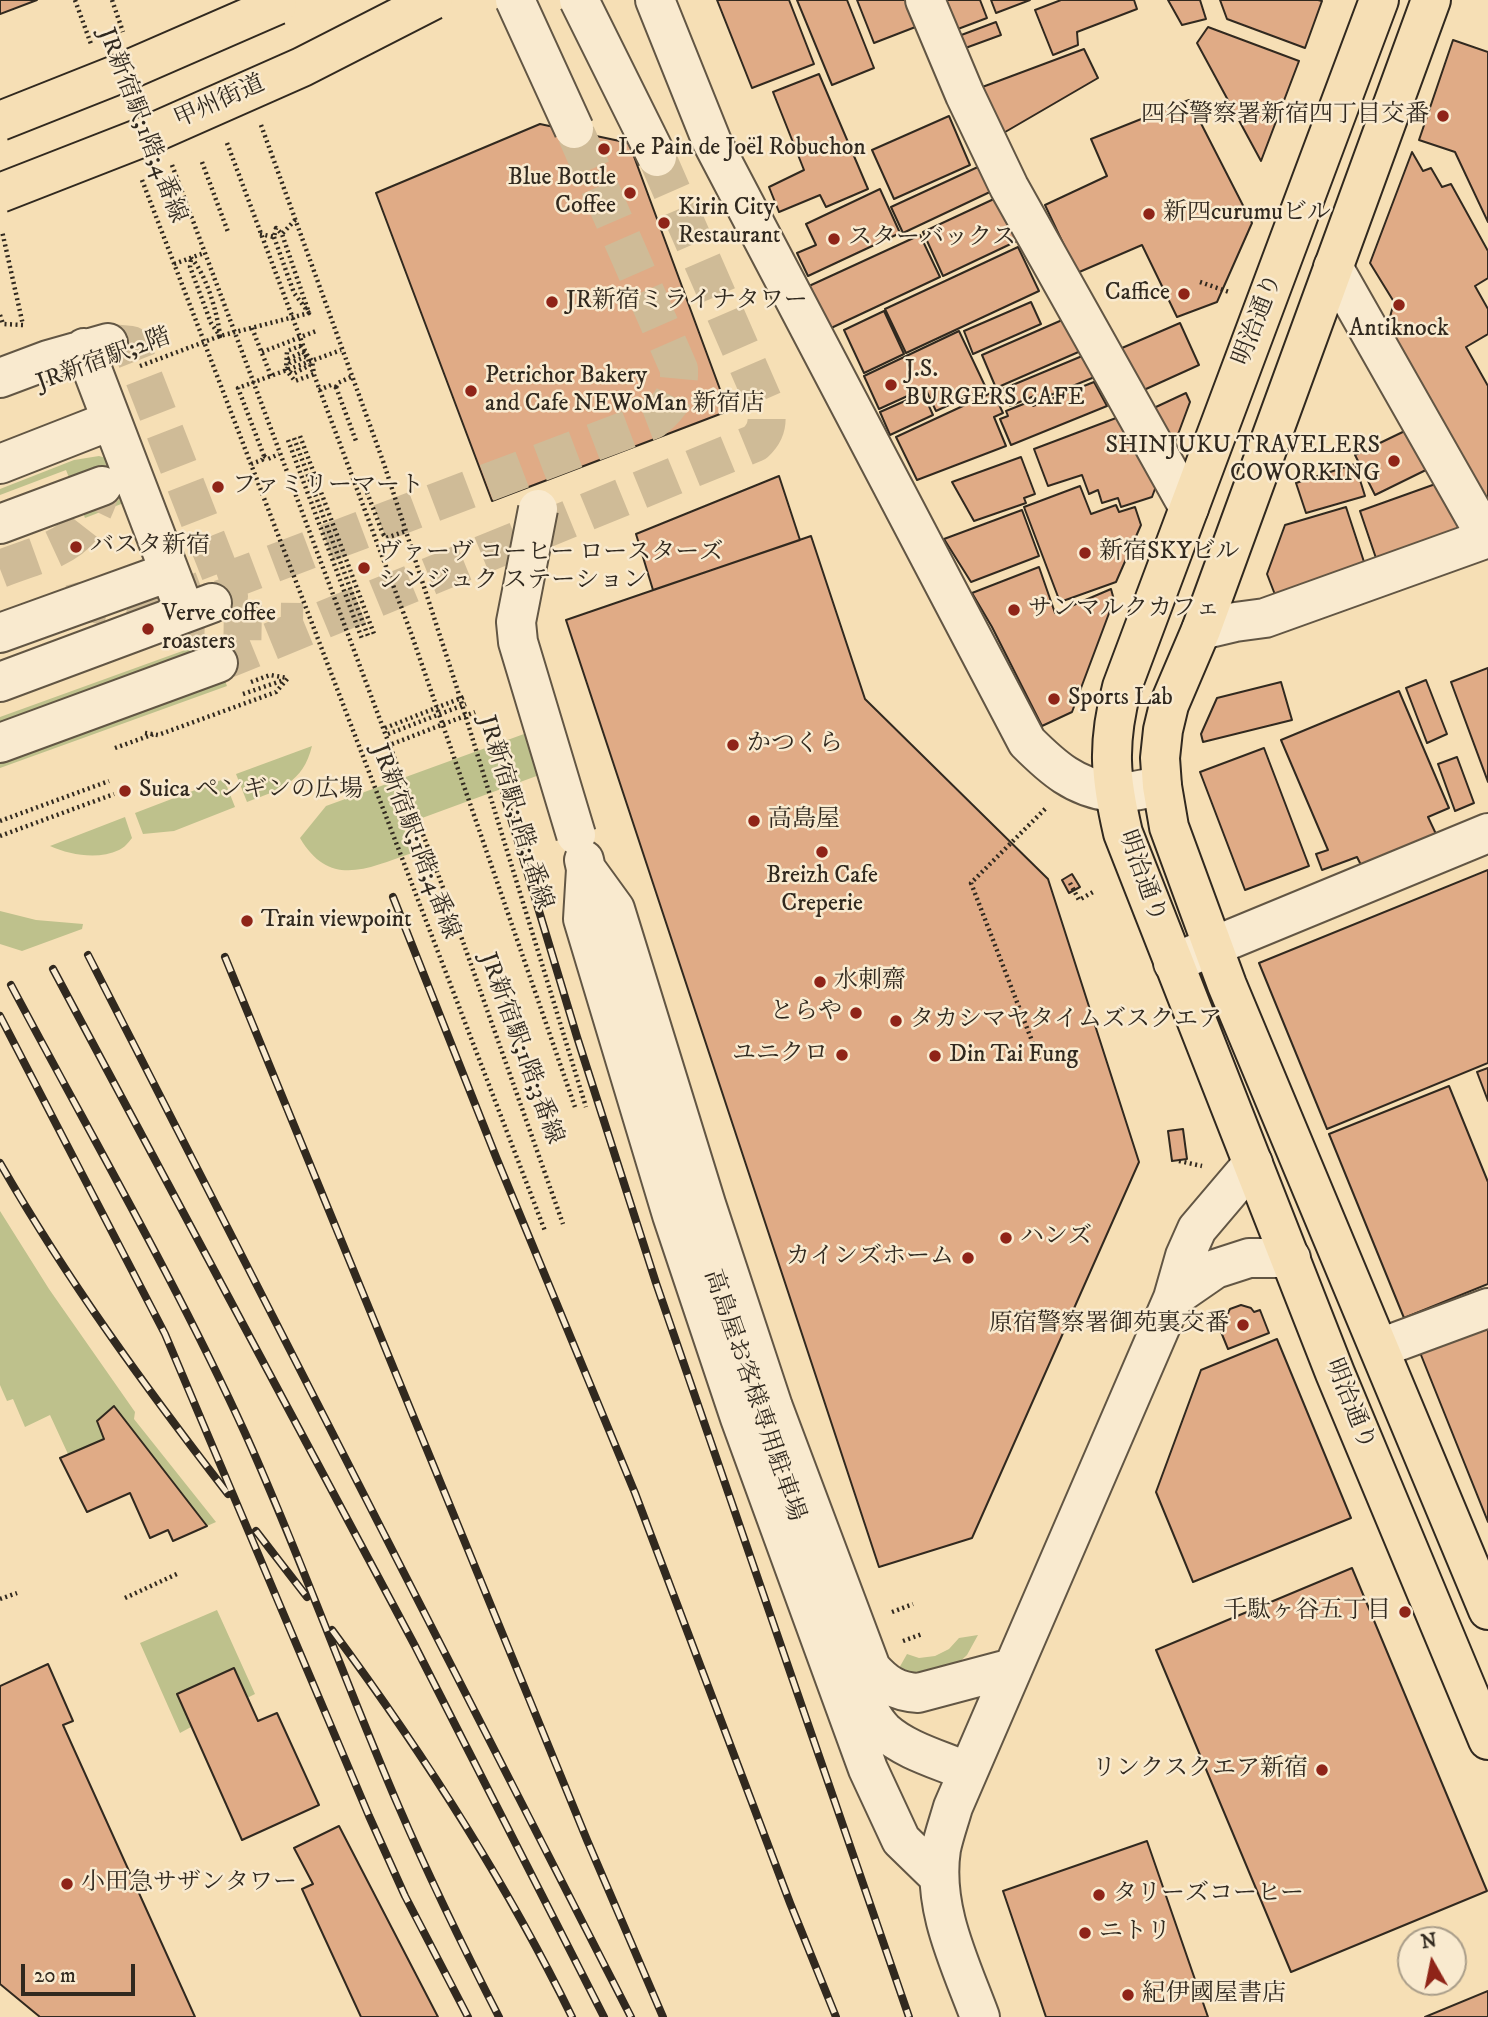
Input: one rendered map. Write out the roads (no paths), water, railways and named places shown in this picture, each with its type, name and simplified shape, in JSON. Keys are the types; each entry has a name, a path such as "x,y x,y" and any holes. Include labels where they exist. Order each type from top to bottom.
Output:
{"main road":[{"name":"甲州街道","path":"0,193 146,136 290,72 433,0"},
{"name":"明治通り","path":"1379,0 1122,687 1113,723 1110,759 1113,792 1123,833 1173,963 1335,1373 1488,1740"},
{"name":"明治通り","path":"1431,0 1200,630 1169,705 1160,758 1161,786 1169,827 1227,985 1488,1610"},
{"path":"0,121 277,5"}],"street":[{"path":"515,0 574,129"},
{"path":"579,0 657,157"},
{"path":"655,0 712,142 1027,742 1052,768 1079,784 1113,792 1161,786"},
{"path":"925,0 965,95 1009,187 1189,508"},
{"path":"1200,630 1265,618 1488,538 1334,268"},
{"path":"0,379 109,353 110,421 169,572 198,607 0,682"},
{"path":"0,464 110,421"},
{"path":"0,524 102,486"},
{"path":"538,509 516,622 518,642 581,852 615,909 706,1204 773,1407 871,1668 892,1688 918,1693 1012,1668"},
{"path":"0,633 169,572"},
{"path":"0,743 218,663"},
{"path":"1173,963 1488,833"},
{"path":"581,852 583,919 672,1215 740,1418 868,1769 901,1840 939,1877"},
{"name":"高島屋お客様専用駐車場","path":"615,963 688,1210 756,1412 855,1678 866,1703 885,1731 910,1746 968,1772"},
{"path":"980,2017 943,1912 939,1877 946,1830 1012,1668 1173,1298 1185,1256 1198,1229 1253,1163"},
{"path":"1173,1298 1215,1269 1249,1258 1291,1258"},
{"path":"1380,1348 1488,1308"}],"tunnel":[{"path":"170,581 182,592 190,595 653,420 665,409 676,392 679,369 574,129"},
{"path":"218,663 755,443 759,439 766,426 765,405 657,157"},
{"path":"110,343 131,345 229,596 220,599"},
{"path":"0,569 65,543 86,522 95,507 102,486 128,477"},
{"path":"71,604 81,601 174,620 174,607"},
{"path":"167,622 303,622"}],"railway":[{"path":"504,795 577,1037 656,1283 909,2017"},
{"path":"393,897 496,1157 635,1493 790,1903 836,2017"},
{"path":"88,955 631,2017"},
{"path":"225,957 587,1840 663,2017"},
{"path":"53,969 414,1644 604,2017"},
{"path":"11,985 161,1263 245,1433 304,1572 378,1759 447,1912 499,2017"},
{"path":"0,1016 165,1334 369,1816 405,1896 468,2017"},
{"path":"0,1163 52,1249 108,1333 228,1494"},
{"path":"256,1531 307,1597"},
{"path":"332,1630 461,1818 519,1916 572,2017"}],"place":[{"name":"四谷警察署新宿四丁目交番","path":"1443,116"},
{"name":"Le Pain de Joël Robuchon","path":"604,149"},
{"name":"Blue Bottle Coffee","path":"630,193"},
{"name":"新四curumuビル","path":"1149,214"},
{"name":"Kirin City Restaurant","path":"664,223"},
{"name":"スターバックス","path":"834,239"},
{"name":"Caffice","path":"1184,294"},
{"name":"JR新宿ミライナタワー","path":"552,302"},
{"name":"Antiknock","path":"1399,305"},
{"name":"J.S. BURGERS CAFE","path":"891,385"},
{"name":"Petrichor Bakery and Cafe NEWoMan 新宿店","path":"471,391"},
{"name":"SHINJUKU TRAVELERS COWORKING","path":"1394,461"},
{"name":"ファミリーマート","path":"218,487"},
{"name":"バスタ新宿","path":"76,547"},
{"name":"新宿SKYビル","path":"1085,553"},
{"name":"ヴァーヴ コーヒー ロースターズ シンジュク ステーション","path":"364,568"},
{"name":"サンマルクカフェ","path":"1014,610"},
{"name":"Verve coffee roasters","path":"148,629"},
{"name":"Sports Lab","path":"1054,699"},
{"name":"かつくら","path":"733,745"},
{"name":"Suica ペンギンの広場","path":"125,791"},
{"name":"高島屋","path":"754,821"},
{"name":"Breizh Cafe Creperie","path":"822,852"},
{"name":"Train viewpoint","path":"247,921"},
{"name":"水刺齋","path":"820,982"},
{"name":"とらや","path":"856,1013"},
{"name":"タカシマヤタイムズスクエア","path":"896,1021"},
{"name":"ユニクロ","path":"842,1055"},
{"name":"Din Tai Fung","path":"935,1056"},
{"name":"ハンズ","path":"1006,1238"},
{"name":"カインズホーム","path":"968,1258"},
{"name":"原宿警察署御苑裏交番","path":"1243,1325"},
{"name":"千駄ヶ谷五丁目","path":"1405,1612"},
{"name":"リンクスクエア新宿","path":"1322,1770"},
{"name":"小田急サザンタワー","path":"67,1884"},
{"name":"タリーズコーヒー","path":"1099,1895"},
{"name":"ニトリ","path":"1085,1933"},
{"name":"紀伊國屋書店","path":"1128,1995"}]}
